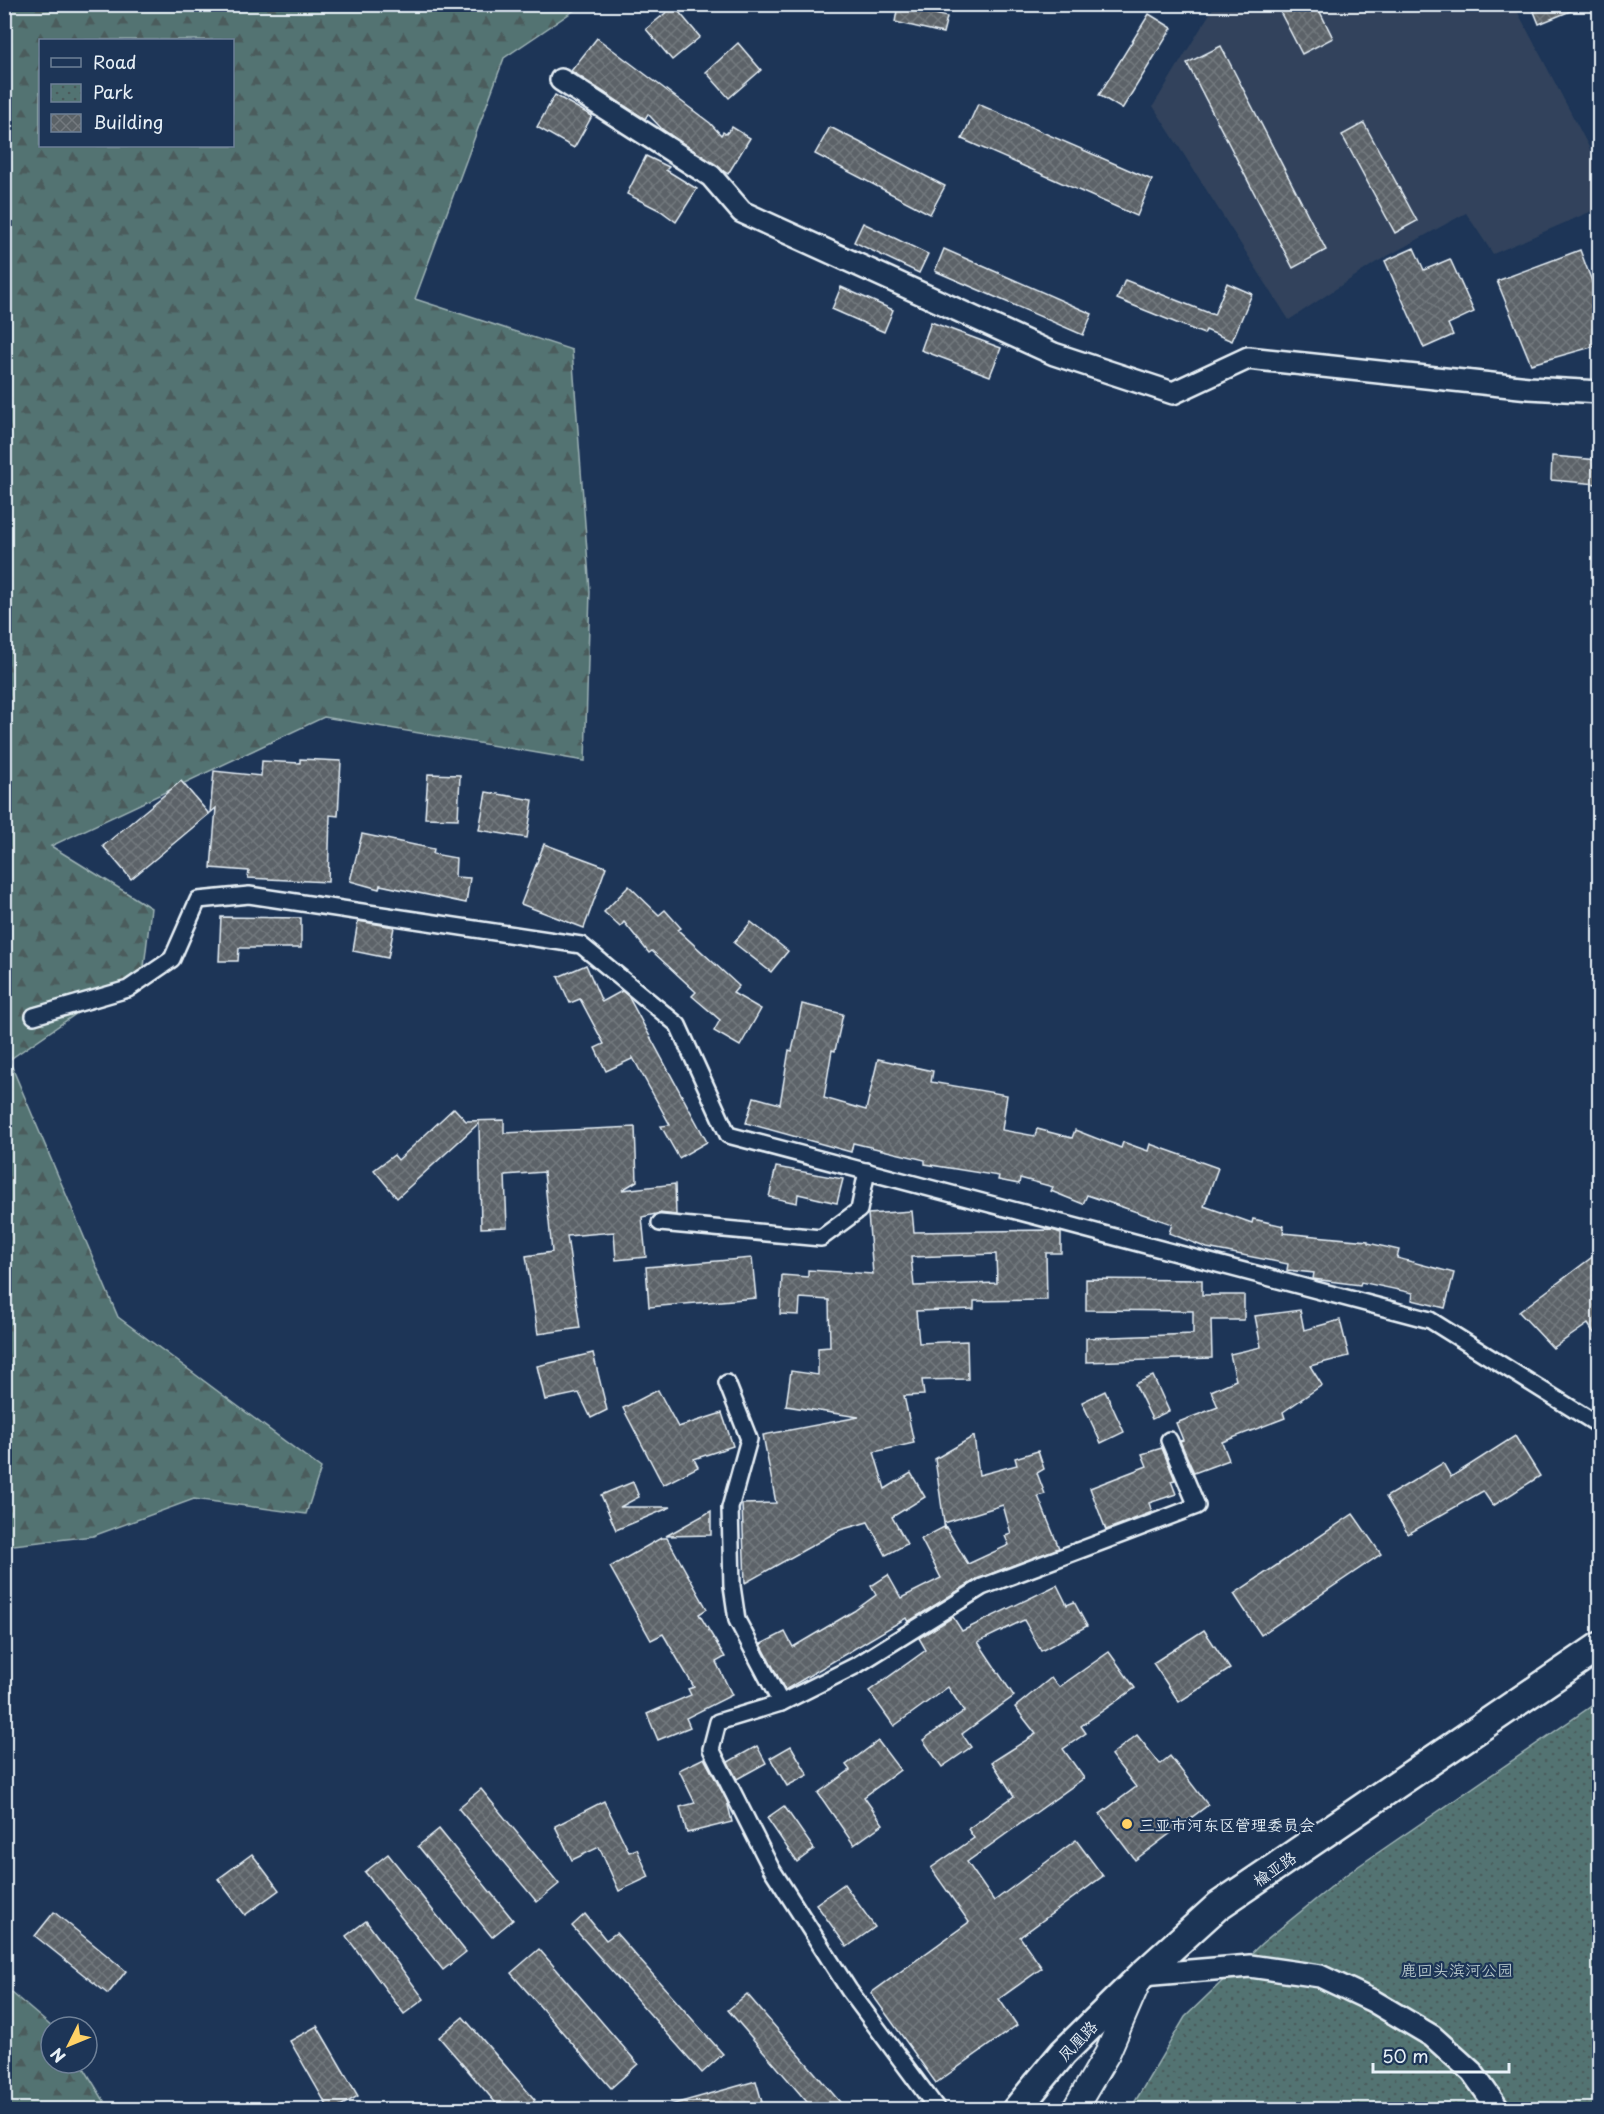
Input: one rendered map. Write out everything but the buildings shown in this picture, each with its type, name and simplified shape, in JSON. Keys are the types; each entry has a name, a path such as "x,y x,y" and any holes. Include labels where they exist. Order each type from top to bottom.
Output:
{"highway":[{"name":"榆亚路","path":"1142,1975 1218,1906 1599,1646"},
{"name":"凤凰路","path":"1016,2109 1063,2053 1142,1975"}],"main road":[{"name":"榆亚路","path":"1074,2109 1107,2054 1142,1975"}],"street":[{"path":"561,80 711,176 742,212 1054,354 1173,393 1248,358 1518,387 1599,392"},
{"path":"34,1016 128,989 172,959 198,900 249,895 581,945 678,1025 728,1135 1430,1320 1599,1426"},
{"path":"660,1223 821,1238 859,1210 867,1172"},
{"path":"727,1383 749,1439 730,1508 732,1586 737,1620 781,1703"},
{"path":"938,2109 849,1990 771,1868 711,1749 718,1722 781,1703 857,1665 982,1587 1197,1506 1169,1440"},
{"path":"1142,1975 1250,1966 1320,1976 1373,2001 1432,2036 1472,2072 1500,2109"}],"shaded area":[{"path":"1215,5 1514,5 1599,166 1599,208 1493,254 1466,213 1375,263 1289,320 1153,106"}],"green space":[{"path":"4,5 582,5 504,58 415,299 572,350 590,591 585,761 324,717 51,846 151,908 144,967 9,1060 118,1317 321,1468 306,1514 194,1499 93,1536 5,1546"},
{"name":"鹿回头滨河公园","path":"1599,1701 1599,2109 1130,2110 1185,2017 1262,1943 1347,1874"},
{"path":"5,1987 39,2016 39,2075 88,2075 109,2109 5,2109"}],"place":[{"name":"三亚市河东区管理委员会","path":"1127,1824"}]}
